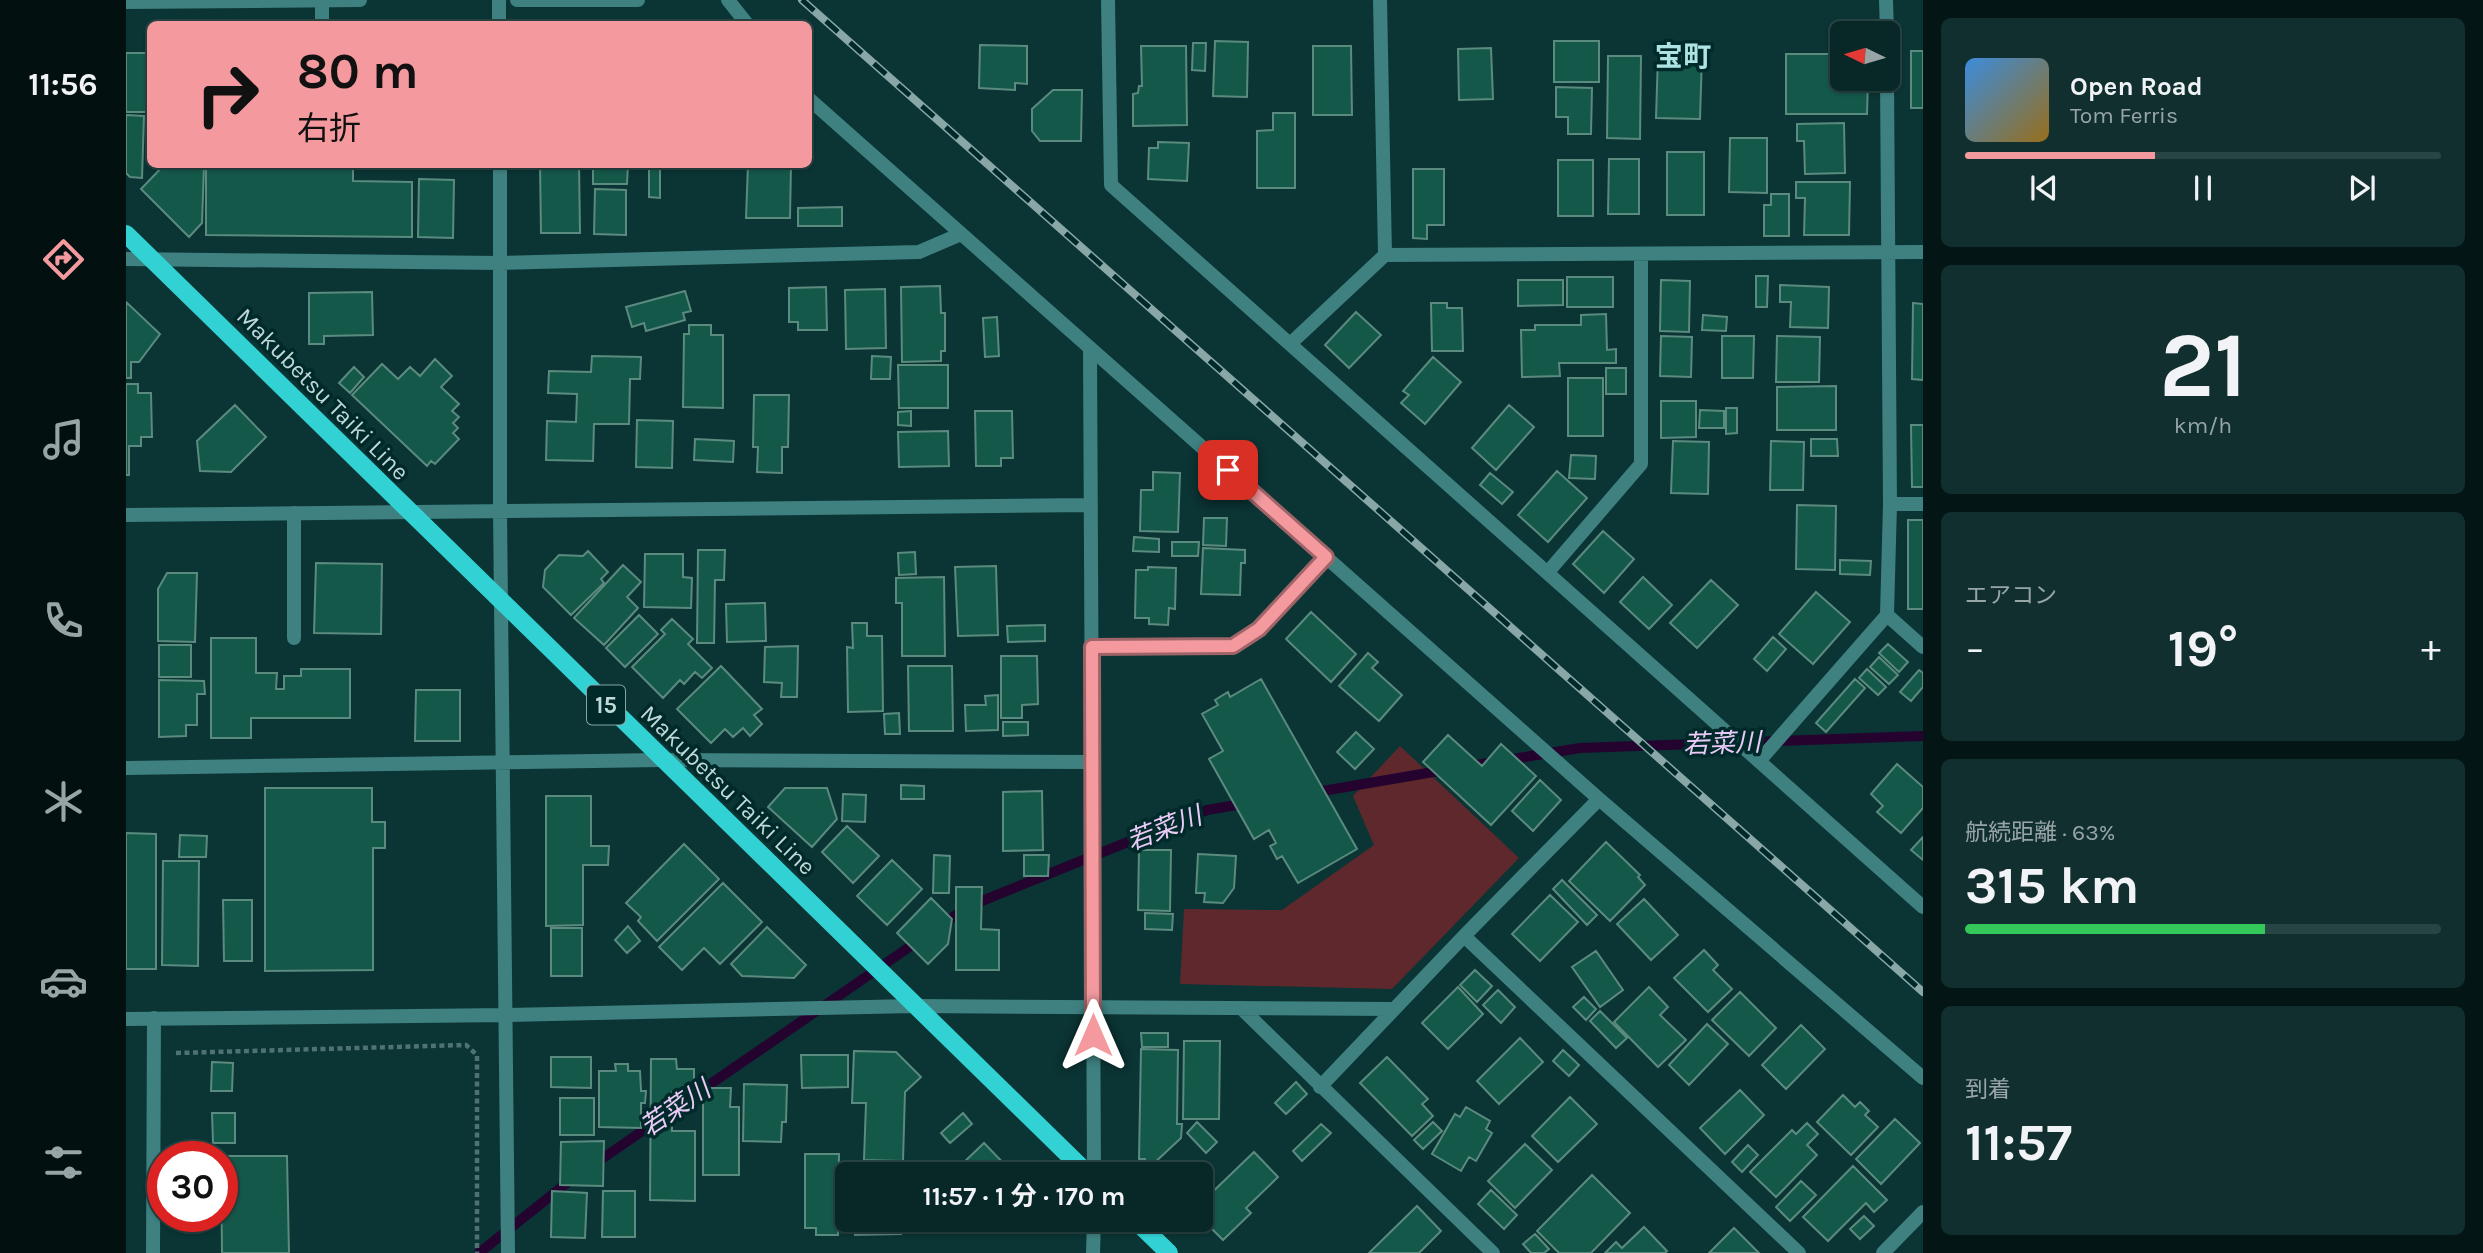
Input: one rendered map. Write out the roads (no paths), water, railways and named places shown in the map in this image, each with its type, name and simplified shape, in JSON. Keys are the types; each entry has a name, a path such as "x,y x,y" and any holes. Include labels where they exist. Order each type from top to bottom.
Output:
{"main road":[{"name":"Makubetsu Taiki Line","path":"126,234 1076,1162"},
{"path":"1147,1232 1169,1253"}],"street":[{"path":"321,0 322,21"},
{"path":"126,2 360,0"},
{"path":"499,0 499,21"},
{"path":"517,0 638,0"},
{"path":"728,0 745,21"},
{"path":"1108,0 1111,185 1923,907"},
{"path":"1380,0 1385,255"},
{"path":"1886,0 1887,21"},
{"path":"1759,761 1887,615 1890,504 1887,91"},
{"path":"812,102 1600,799 1923,1078"},
{"path":"499,168 500,512 509,1253"},
{"path":"126,259 500,263 919,252 961,234"},
{"path":"1290,344 1385,255 1923,252"},
{"path":"1548,572 1641,464 1641,254"},
{"path":"1090,348 1094,1162"},
{"path":"1890,504 1923,503"},
{"path":"126,515 1091,505"},
{"path":"294,513 294,638"},
{"path":"1092,647 1233,646 1259,629 1326,557"},
{"path":"1887,615 1923,647"},
{"path":"126,768 662,760 1093,762"},
{"path":"1320,1087 1600,799"},
{"path":"1464,936 1799,1253"},
{"path":"126,1019 507,1015 914,1006 1394,1009"},
{"path":"1241,1008 1493,1253"},
{"path":"153,1253 154,1018"},
{"path":"1883,1253 1923,1212"},
{"path":"1093,1253 1094,1232"}],"waterway":[{"name":"若菜川","path":"1470,766 1580,748 1923,736"},
{"name":"若菜川","path":"1311,793 1445,770"},
{"name":"若菜川","path":"942,925 967,907 1207,810 1248,803"},
{"name":"若菜川","path":"593,1165 921,939"},
{"name":"若菜川","path":"479,1253 572,1179"}],"railway":[{"path":"802,0 1923,992"}],"district":[{"name":"宝町","path":"1683,56"}]}
